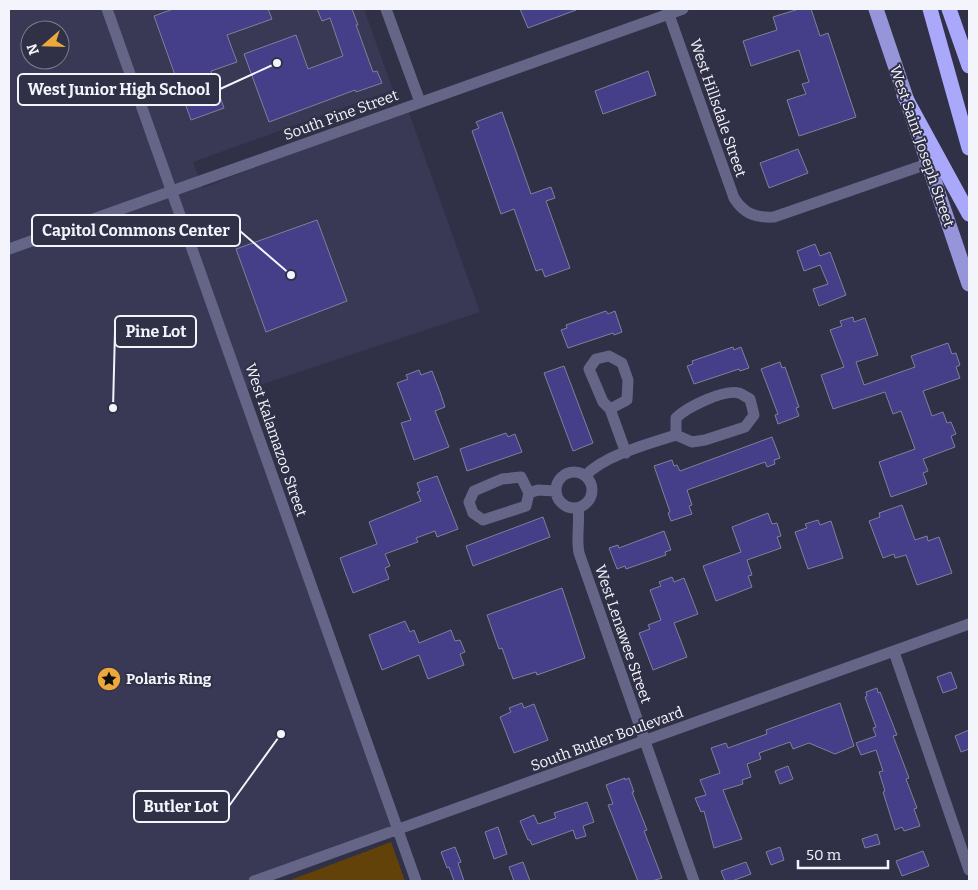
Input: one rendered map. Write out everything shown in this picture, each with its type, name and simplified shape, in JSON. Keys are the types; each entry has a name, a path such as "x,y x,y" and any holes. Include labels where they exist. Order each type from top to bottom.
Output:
{"highway":[{"path":"930,9 969,148"},
{"path":"949,9 969,66"},
{"path":"904,96 969,214"}],"main road":[{"name":"West Saint Joseph Street","path":"876,9 969,284"}],"street":[{"name":"West Kalamazoo Street","path":"107,9 416,881"},
{"path":"386,9 420,102"},
{"name":"South Pine Street","path":"9,249 668,11 683,9"},
{"name":"West Hillsdale Street","path":"668,11 734,198 739,206 747,212 755,216 774,217 927,164"},
{"path":"610,409 627,400 628,380 622,363 609,356 596,359 589,369 603,402 610,409 626,452"},
{"path":"585,476 593,467 626,452 676,435 692,442 705,440 745,427 754,416 750,399 738,393 722,394 684,410 676,418 676,435"},
{"path":"574,472 585,476 589,480 592,491 588,502 578,508 563,505 559,501 556,485 564,475 574,472"},
{"path":"521,478 529,493 526,506 484,520 473,514 469,502 474,491 502,479 521,478"},
{"path":"529,493 538,490 556,491"},
{"name":"West Lenawee Street","path":"578,508 580,520 577,544 579,553 694,881"},
{"name":"South Butler Boulevard","path":"254,881 969,624"},
{"path":"894,652 969,870"}],"shaded area":[{"path":"9,9 364,9 393,90 193,162 203,188 407,107 480,312 245,390 398,830 256,881 9,881"},
{"path":"391,842 405,881 288,881"}],"building":[{"path":"173,9 268,9 272,19 227,35 237,62 211,71 224,108 191,120 154,16"},
{"path":"317,9 352,9 373,72 377,71 382,83 356,92 355,90 269,122 244,54 296,35 308,69 343,56 330,18 322,21"},
{"path":"520,9 576,9 576,10 528,28"},
{"path":"799,9 811,9 820,36 828,33 856,117 799,136 787,100 806,94 802,84 809,82 799,50 751,66 743,41 777,30 773,17"},
{"path":"648,71 656,95 603,114 595,91"},
{"path":"502,112 531,194 551,187 555,198 546,201 570,268 545,277 542,269 536,271 514,209 501,214 472,131 479,128 476,122"},
{"path":"798,149 808,173 769,188 760,163"},
{"path":"317,220 347,301 266,332 236,249"},
{"path":"815,244 820,256 830,252 846,295 819,306 813,289 828,284 820,265 804,271 797,251"},
{"path":"606,311 608,314 615,311 622,332 614,335 613,333 568,348 561,330 567,328 566,325"},
{"path":"853,317 854,322 865,318 878,355 856,362 864,385 915,367 911,356 948,343 952,354 956,353 960,365 956,367 960,378 923,391 932,416 943,412 947,423 951,422 956,434 951,436 955,447 923,459 928,471 923,473 927,484 891,497 879,462 915,449 901,411 893,414 885,392 833,409 821,375 844,367 830,330 842,326 840,321"},
{"path":"733,347 734,350 741,347 749,368 740,371 739,369 694,384 687,366 693,364 692,361"},
{"path":"780,362 782,368 785,367 799,407 796,408 799,416 778,424 775,415 778,414 761,369"},
{"path":"564,366 593,443 573,451 544,373"},
{"path":"419,370 421,375 432,371 445,407 435,411 449,447 414,460 401,423 411,420 397,383 408,379 406,375"},
{"path":"506,433 508,437 515,434 522,452 467,471 460,449"},
{"path":"772,437 780,458 774,460 775,464 767,467 765,462 687,490 692,505 689,506 692,514 671,521 668,513 670,512 654,466 672,460 674,466 677,465 680,471"},
{"path":"437,476 458,529 437,537 435,531 416,538 418,542 385,554 390,566 385,568 389,579 353,593 340,558 377,544 369,522 421,501 417,492 420,491 417,483"},
{"path":"902,505 915,540 927,536 928,541 939,537 952,573 917,585 906,555 895,558 894,554 883,558 869,521 880,517 879,513"},
{"path":"768,513 772,524 777,523 781,536 777,537 781,548 747,560 752,575 748,576 752,587 716,601 703,566 741,552 732,527"},
{"path":"543,517 550,537 473,566 466,546"},
{"path":"818,520 820,525 831,521 843,558 808,569 795,532 807,528 805,524"},
{"path":"664,531 671,550 665,552 666,555 626,569 625,566 617,569 609,548 618,545 619,548"},
{"path":"672,577 674,582 684,578 698,614 674,623 687,657 653,670 639,633 650,629 648,625 661,620 650,590 661,586 659,582"},
{"path":"562,588 585,658 537,675 536,672 513,679 502,648 499,649 487,615"},
{"path":"405,621 410,632 414,630 419,643 451,630 455,641 460,640 465,652 460,654 464,665 428,679 419,655 382,670 369,635"},
{"path":"951,672 957,688 943,693 937,677"},
{"path":"877,688 897,735 893,736 909,778 906,779 917,808 914,809 920,826 904,831 902,827 895,830 883,792 885,791 879,772 883,771 876,750 861,755 856,743 876,736 873,728 876,727 865,697 867,696 866,692"},
{"path":"522,703 524,708 534,704 548,740 514,753 500,717 511,712 509,708"},
{"path":"840,703 854,746 835,754 809,743 793,749 790,742 759,753 761,759 747,764 751,777 742,780 743,784 723,790 742,839 714,848 704,811 701,812 695,798 706,795 700,780 720,773 711,748 726,743 728,748 767,734 766,730"},
{"path":"969,730 969,749 961,752 955,736"},
{"path":"788,766 793,779 780,784 775,771"},
{"path":"625,778 625,780 629,778 634,792 632,792 647,830 644,831 662,878 652,881 638,881 608,805 613,804 606,785"},
{"path":"587,802 594,822 583,826 586,836 576,839 573,830 532,845 530,840 528,840 520,821 534,815 538,824 556,818 554,813"},
{"path":"498,827 507,854 494,859 485,832"},
{"path":"877,834 880,844 865,848 862,839"},
{"path":"455,847 461,862 458,863 464,881 454,881 441,852"},
{"path":"780,847 784,860 771,865 766,852"},
{"path":"923,851 929,866 902,876 896,861"},
{"path":"523,862 530,881 514,881 509,867"},
{"path":"746,862 751,874 732,881 725,881 721,871"}],"place":[{"name":"West Junior High School","path":"277,63"},
{"name":"Capitol Commons Center","path":"291,275"},
{"name":"Pine Lot","path":"113,408"},
{"name":"Polaris Ring","path":"109,679"},
{"name":"Butler Lot","path":"281,734"}]}
